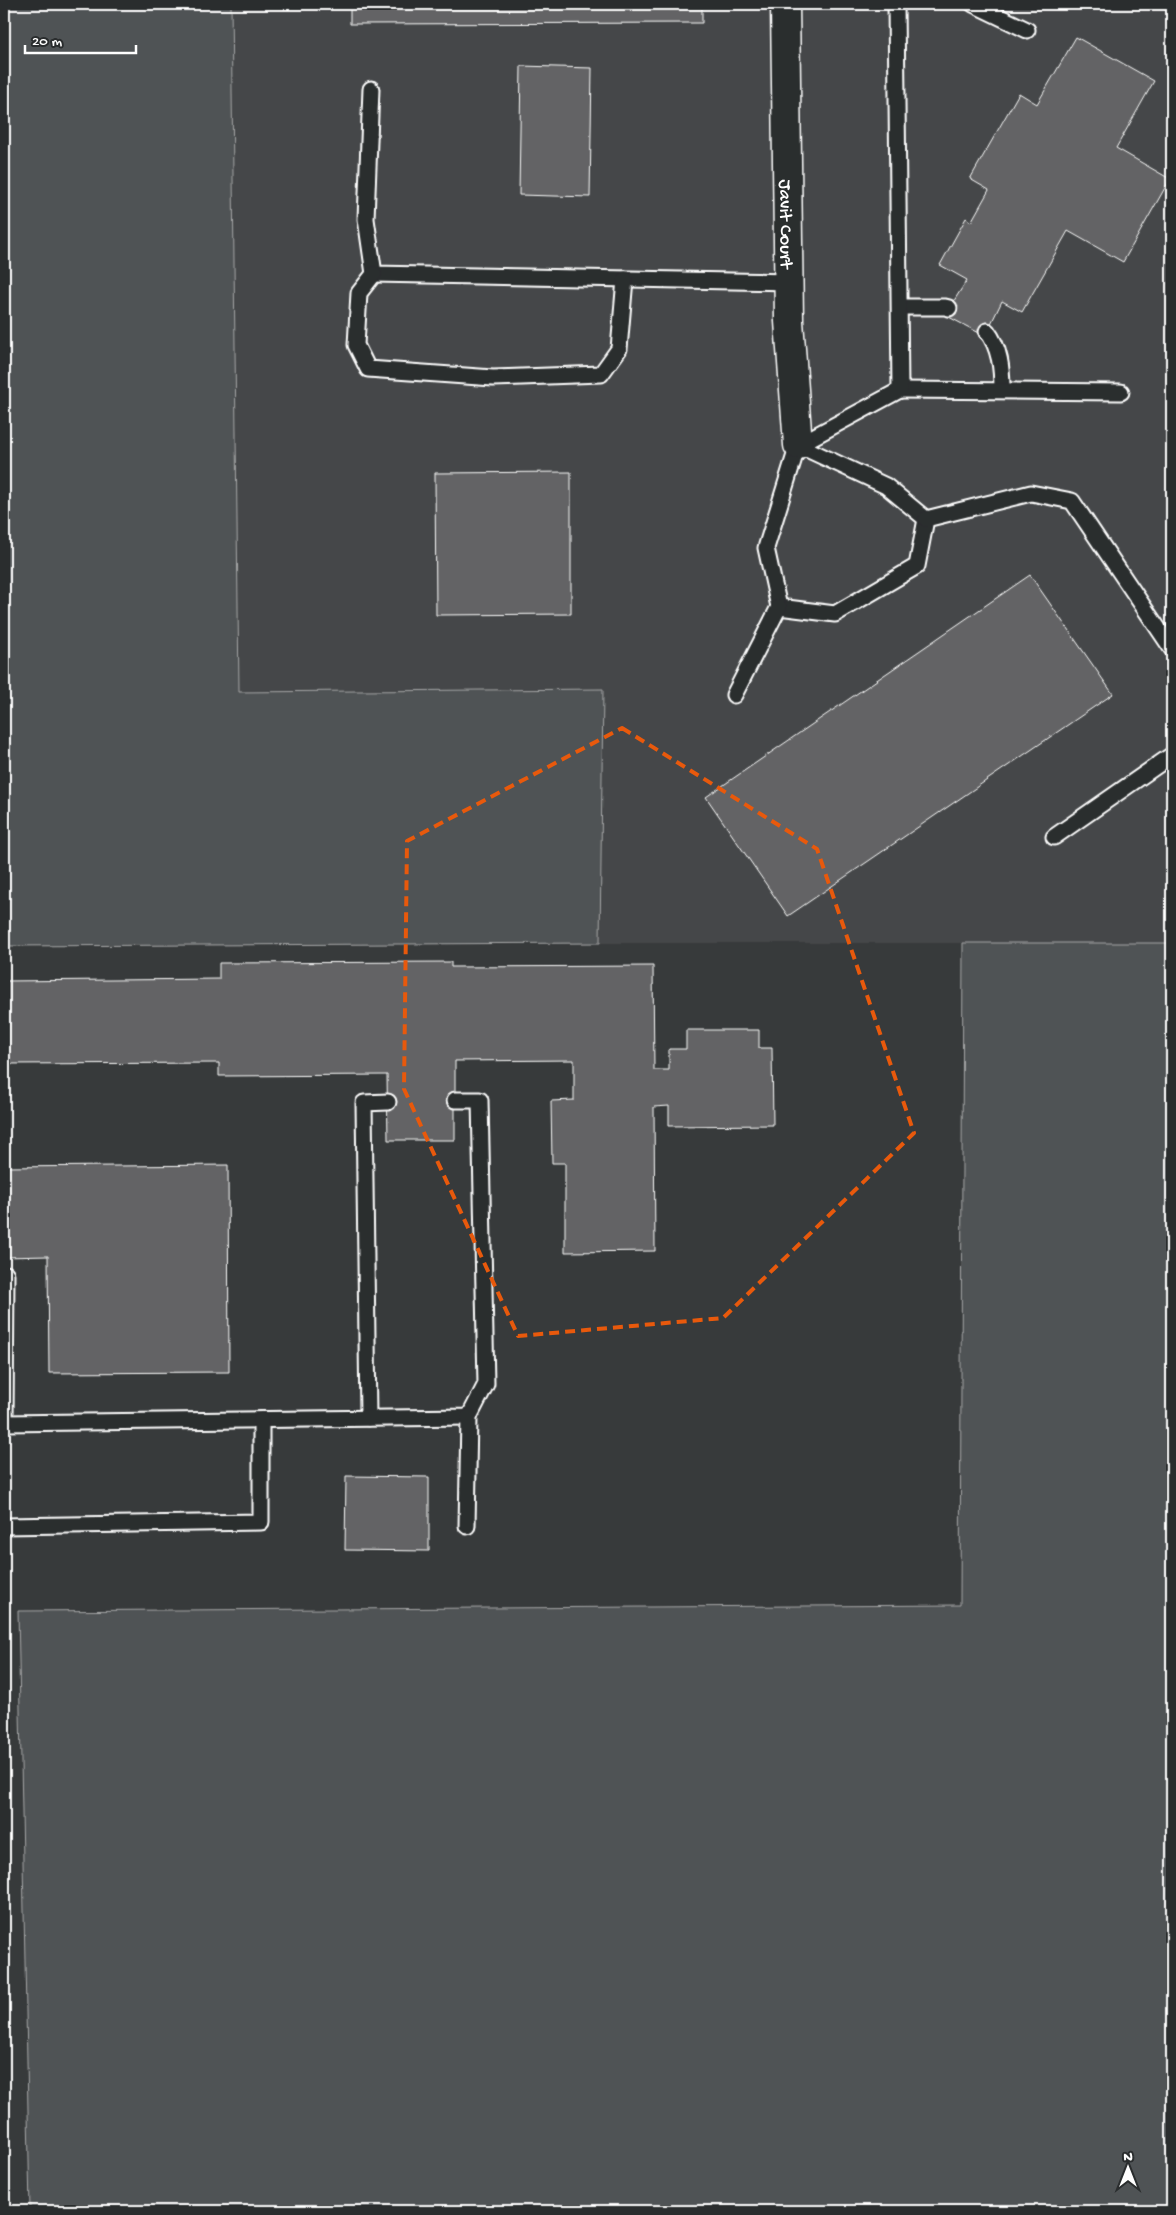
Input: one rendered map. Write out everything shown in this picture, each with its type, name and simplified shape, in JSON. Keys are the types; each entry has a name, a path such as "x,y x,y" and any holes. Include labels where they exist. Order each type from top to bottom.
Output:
{"street":[{"name":"Javit Court","path":"785,4 789,321 798,445"}],"lane":[{"path":"896,4 900,390"},
{"path":"972,4 1027,30"},
{"path":"371,89 366,219 374,274 359,293 356,345 368,369 493,378 601,374 619,349 625,279"},
{"path":"374,274 789,282"},
{"path":"900,307 945,306 949,308"},
{"path":"987,331 991,336 1002,366 1002,390"},
{"path":"734,695 779,607 766,548 798,445 900,390 1121,392"},
{"path":"798,445 886,486 926,519"},
{"path":"926,519 1031,493 1072,501 1172,649"},
{"path":"779,607 835,614 917,566 926,519"},
{"path":"1054,837 1172,755"},
{"path":"455,1100 480,1100 486,1384 469,1418 467,1526"},
{"path":"368,1418 364,1103 388,1102"},
{"path":"6,1274 4,1423 469,1418"},
{"path":"4,1526 261,1522 261,1420"}],"highlighted area":[{"path":"622,728 817,849 914,1133 723,1318 518,1336 404,1089 407,841"}],"shaded area":[{"path":"4,4 231,4 239,692 603,689 600,943 4,946"},
{"path":"231,4 1172,4 1172,943 600,943 602,689 239,692"},
{"path":"963,943 1172,943 1172,2211 30,2211 18,1611 960,1605"}],"building":[{"path":"350,4 702,4 702,23 350,24"},
{"path":"1076,37 1154,81 1116,148 1170,179 1123,262 1068,231 1022,312 1002,301 985,336 945,315 967,280 940,265 966,218 971,222 989,190 970,179 1019,93 1037,104"},
{"path":"521,66 592,68 590,197 519,195"},
{"path":"571,472 571,614 436,615 435,473"},
{"path":"1030,575 1113,694 788,916 706,797"},
{"path":"451,962 451,967 653,966 654,1070 669,1070 669,1049 686,1049 686,1030 759,1030 759,1048 772,1048 773,1125 669,1126 669,1106 654,1107 655,1251 565,1252 565,1163 552,1163 551,1101 574,1100 574,1060 455,1061 455,1140 388,1140 387,1075 219,1076 219,1063 4,1064 4,981 219,979 219,963"},
{"path":"228,1165 229,1372 49,1373 48,1256 4,1257 4,1167"},
{"path":"346,1476 429,1477 429,1551 345,1550"}]}
